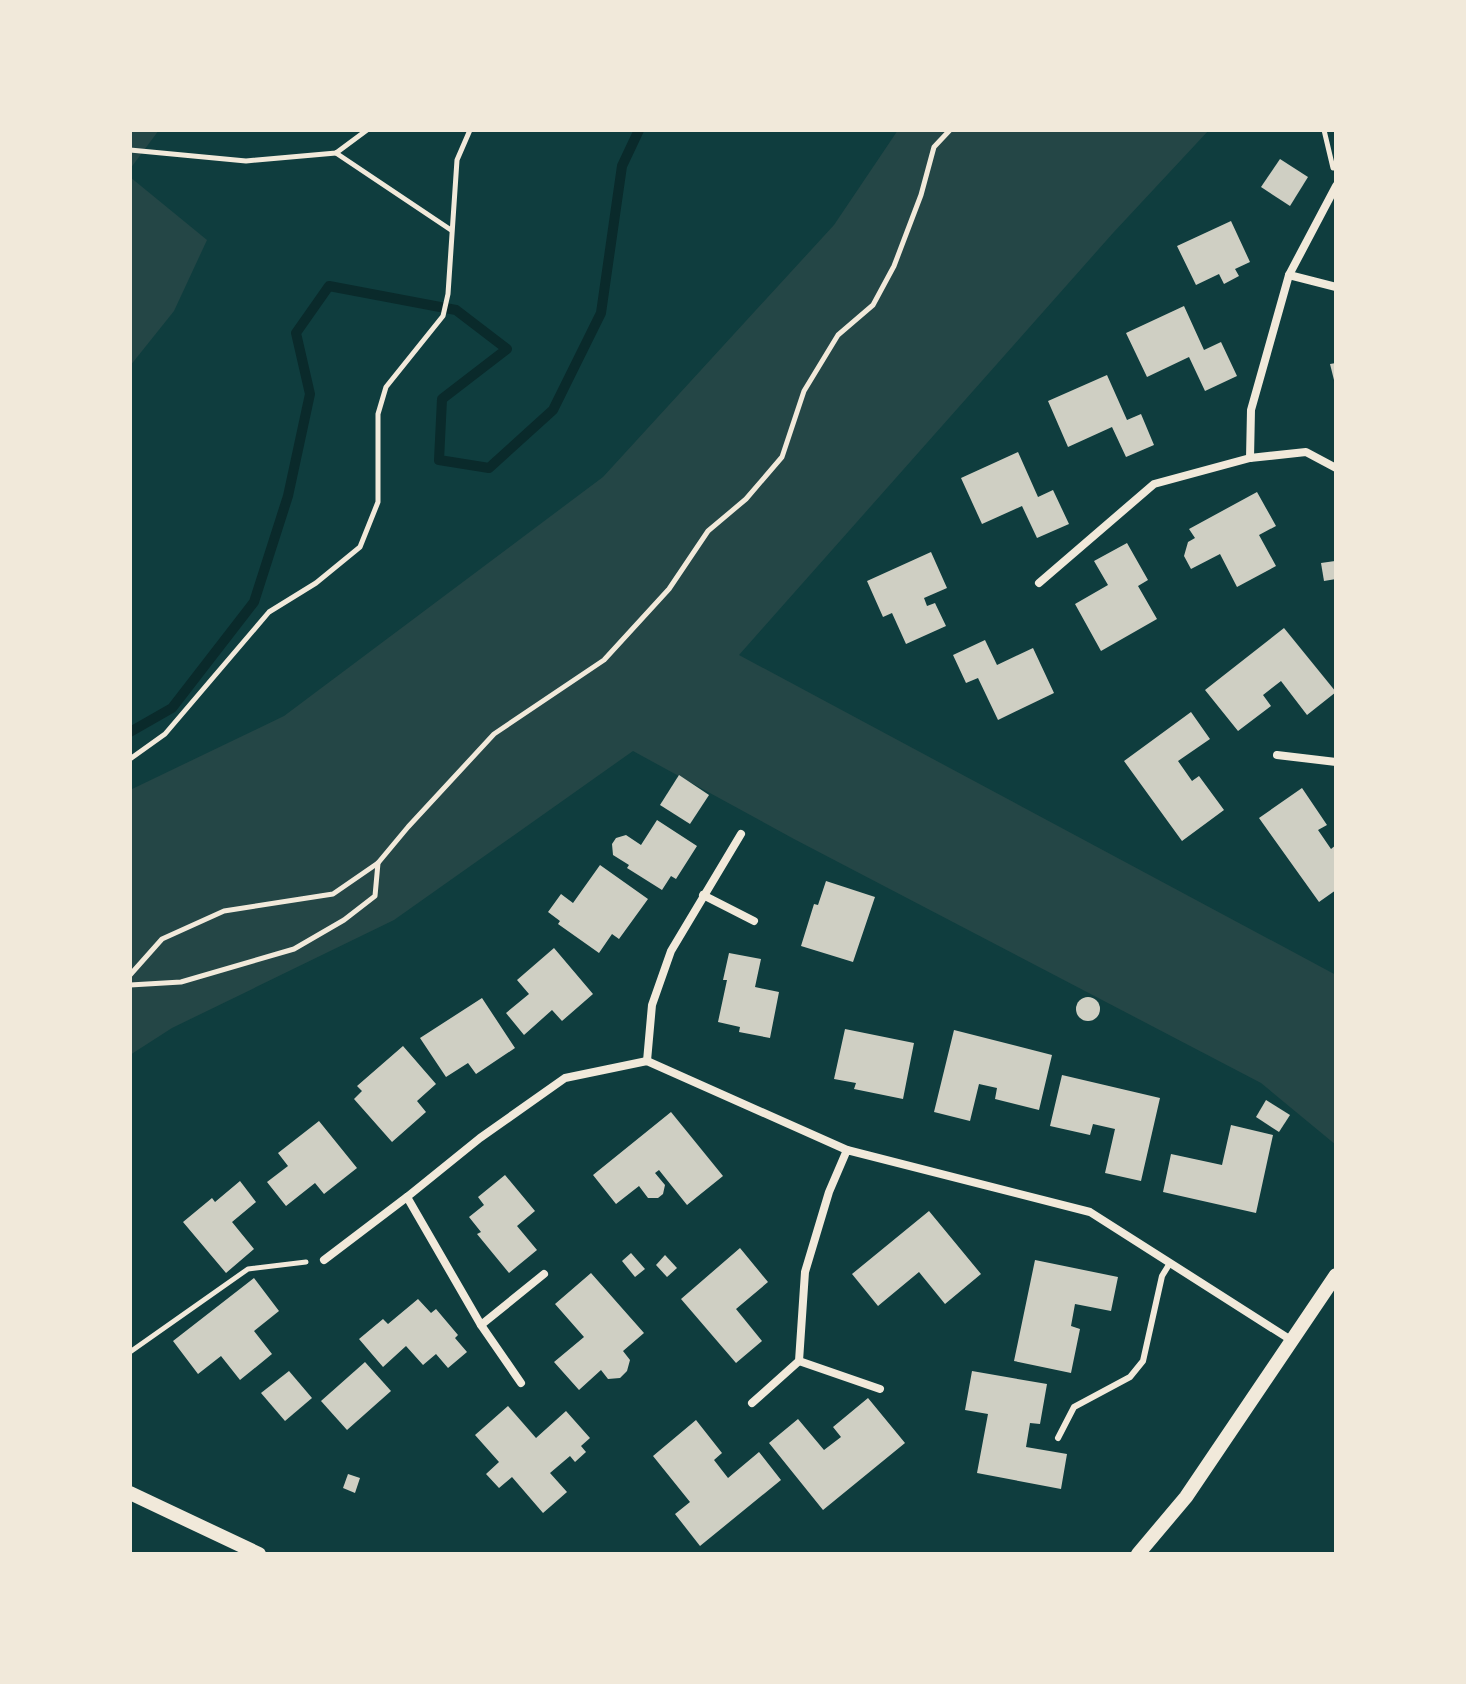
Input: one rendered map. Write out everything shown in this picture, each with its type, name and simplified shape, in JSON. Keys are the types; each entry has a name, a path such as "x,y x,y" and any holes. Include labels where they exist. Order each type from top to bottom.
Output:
{"street":[{"path":"1250,458 1251,410 1289,275 1336,186"},
{"path":"1289,275 1336,287"},
{"path":"1039,583 1154,484 1250,458 1306,452 1336,468"},
{"path":"1277,755 1336,762"},
{"path":"647,1061 652,1005 671,951 741,834"},
{"path":"703,895 754,921"},
{"path":"324,1260 480,1138 565,1078 647,1061 847,1150 1090,1212 1291,1340"},
{"path":"752,1403 799,1361 805,1272 829,1192 847,1150"},
{"path":"407,1197 481,1325 521,1383"},
{"path":"481,1325 544,1274"},
{"path":"1138,1554 1186,1497 1336,1275"},
{"path":"799,1361 880,1389"},
{"path":"130,1493 259,1554"}],"lane":[{"path":"1058,1438 1074,1407 1130,1377 1143,1361 1162,1276 1170,1263"}],"path":[{"path":"130,150 246,161 336,153 367,130"},
{"path":"130,759 165,734 269,612 316,583 360,547 378,502 378,414 386,387 443,316 451,259 457,160 470,130"},
{"path":"130,975 162,939 224,911 333,894 378,863 494,734 604,660 669,589 708,531 746,499 782,457 804,391 838,335 873,305 894,266 921,195 934,147 950,130"},
{"path":"1324,130 1336,178"},
{"path":"336,153 451,230"},
{"path":"130,985 181,982 294,949 344,920 375,896 378,863"},
{"path":"130,1352 248,1269 324,1260"}],"shaded area":[{"path":"130,130 159,130 130,169"},
{"path":"898,130 1209,130 1113,233 739,655 1336,975 1336,1145 1261,1083 794,839 633,751 394,920 172,1028 130,1055 130,790 284,716 603,477 834,225"},
{"path":"130,177 207,240 174,311 130,366"}],"building":[{"path":"1280,159 1308,177 1290,206 1261,187"},
{"path":"1231,221 1250,262 1235,269 1239,276 1224,284 1219,274 1196,285 1177,246"},
{"path":"1184,306 1204,350 1221,342 1237,376 1205,391 1189,357 1147,377 1126,333"},
{"path":"1336,363 1336,384 1335,384 1330,364"},
{"path":"1107,375 1127,420 1141,414 1154,445 1126,457 1112,427 1068,447 1048,401"},
{"path":"1018,452 1038,497 1053,490 1069,524 1037,538 1022,506 982,524 961,478"},
{"path":"1257,492 1276,526 1259,535 1276,566 1237,587 1220,554 1191,569 1184,556 1188,542 1195,538 1189,529"},
{"path":"1127,543 1148,580 1138,586 1157,619 1101,651 1075,604 1108,585 1094,561"},
{"path":"931,552 947,588 924,598 927,606 935,603 946,626 906,644 892,613 883,617 867,581"},
{"path":"1335,561 1336,579 1324,581 1321,563"},
{"path":"1284,628 1336,692 1307,715 1281,681 1263,695 1271,706 1238,731 1205,690"},
{"path":"985,640 997,665 1033,648 1054,693 998,720 978,678 966,683 953,655"},
{"path":"1191,712 1210,739 1178,761 1192,781 1199,776 1224,810 1182,841 1124,761"},
{"path":"679,775 709,795 690,824 660,805"},
{"path":"1302,788 1327,825 1318,830 1331,849 1336,845 1336,890 1319,902 1259,818"},
{"path":"657,820 697,846 676,879 671,876 662,890 627,868 629,865 613,855 612,844 616,838 626,835 641,845"},
{"path":"600,865 648,899 619,939 612,934 599,953 558,924 560,921 548,912 561,894 573,903"},
{"path":"826,881 875,897 853,962 801,946 814,904 818,905"},
{"path":"554,948 593,994 562,1021 552,1010 524,1035 506,1013 529,994 517,980"},
{"path":"729,953 761,959 755,987 779,992 770,1038 739,1032 740,1027 718,1022"},
{"path":"1088,997 1099,1004 1100,1009 1093,1020 1088,1021 1077,1014 1076,1009 1083,998"},
{"path":"482,998 515,1048 476,1074 468,1063 446,1077 420,1038"},
{"path":"845,1029 914,1043 903,1099 854,1089 856,1083 834,1079"},
{"path":"954,1030 1052,1055 1039,1110 995,1099 997,1088 979,1084 970,1121 934,1112"},
{"path":"403,1046 436,1084 417,1101 426,1112 392,1142 354,1099 362,1091 357,1086"},
{"path":"1062,1075 1160,1098 1141,1181 1105,1173 1115,1129 1093,1124 1090,1135 1050,1126"},
{"path":"1266,1100 1290,1115 1279,1132 1256,1117"},
{"path":"671,1112 723,1176 687,1205 659,1170 655,1173 665,1185 663,1194 658,1198 648,1198 639,1186 616,1204 593,1175"},
{"path":"319,1121 357,1168 324,1194 315,1183 286,1206 267,1182 288,1166 278,1153"},
{"path":"1231,1125 1273,1135 1256,1213 1163,1192 1171,1154 1222,1165"},
{"path":"505,1175 535,1211 517,1226 537,1250 509,1273 477,1234 481,1232 469,1217 484,1205 478,1197"},
{"path":"240,1181 256,1202 232,1222 254,1249 226,1273 183,1222 212,1198 215,1202"},
{"path":"929,1211 981,1274 945,1304 919,1272 878,1306 852,1274"},
{"path":"740,1248 768,1282 736,1309 762,1341 736,1363 681,1299"},
{"path":"631,1253 645,1269 635,1277 622,1261"},
{"path":"665,1255 677,1268 667,1277 656,1265"},
{"path":"1035,1260 1118,1277 1111,1311 1075,1304 1071,1326 1080,1329 1071,1373 1014,1361"},
{"path":"591,1273 644,1333 623,1351 630,1360 627,1371 620,1378 608,1379 601,1370 579,1390 554,1362 584,1337 555,1304"},
{"path":"254,1278 279,1311 254,1331 272,1354 240,1380 221,1356 198,1374 173,1341"},
{"path":"418,1299 431,1313 436,1309 458,1335 455,1338 467,1352 448,1368 436,1354 423,1365 406,1346 383,1367 359,1339 383,1319 388,1324"},
{"path":"365,1362 391,1391 347,1430 321,1401"},
{"path":"289,1371 312,1398 285,1421 261,1393"},
{"path":"972,1371 1047,1384 1040,1424 1030,1423 1026,1447 1067,1454 1061,1489 977,1473 988,1414 965,1410"},
{"path":"868,1398 905,1443 823,1510 769,1443 798,1419 824,1450 841,1437 833,1427"},
{"path":"508,1406 536,1438 566,1411 590,1438 581,1446 586,1452 575,1462 570,1456 550,1473 567,1492 543,1513 512,1477 499,1488 486,1474 499,1462 475,1435"},
{"path":"696,1420 722,1453 714,1460 728,1478 759,1452 781,1480 700,1546 675,1514 690,1502 653,1456"},
{"path":"348,1474 360,1478 355,1493 343,1488"}],"waterway":[{"path":"130,732 172,708 254,602 288,496 310,394 296,333 329,286 456,310 507,349 442,399 439,460 489,468 553,410 601,313 622,166 639,130"}]}
